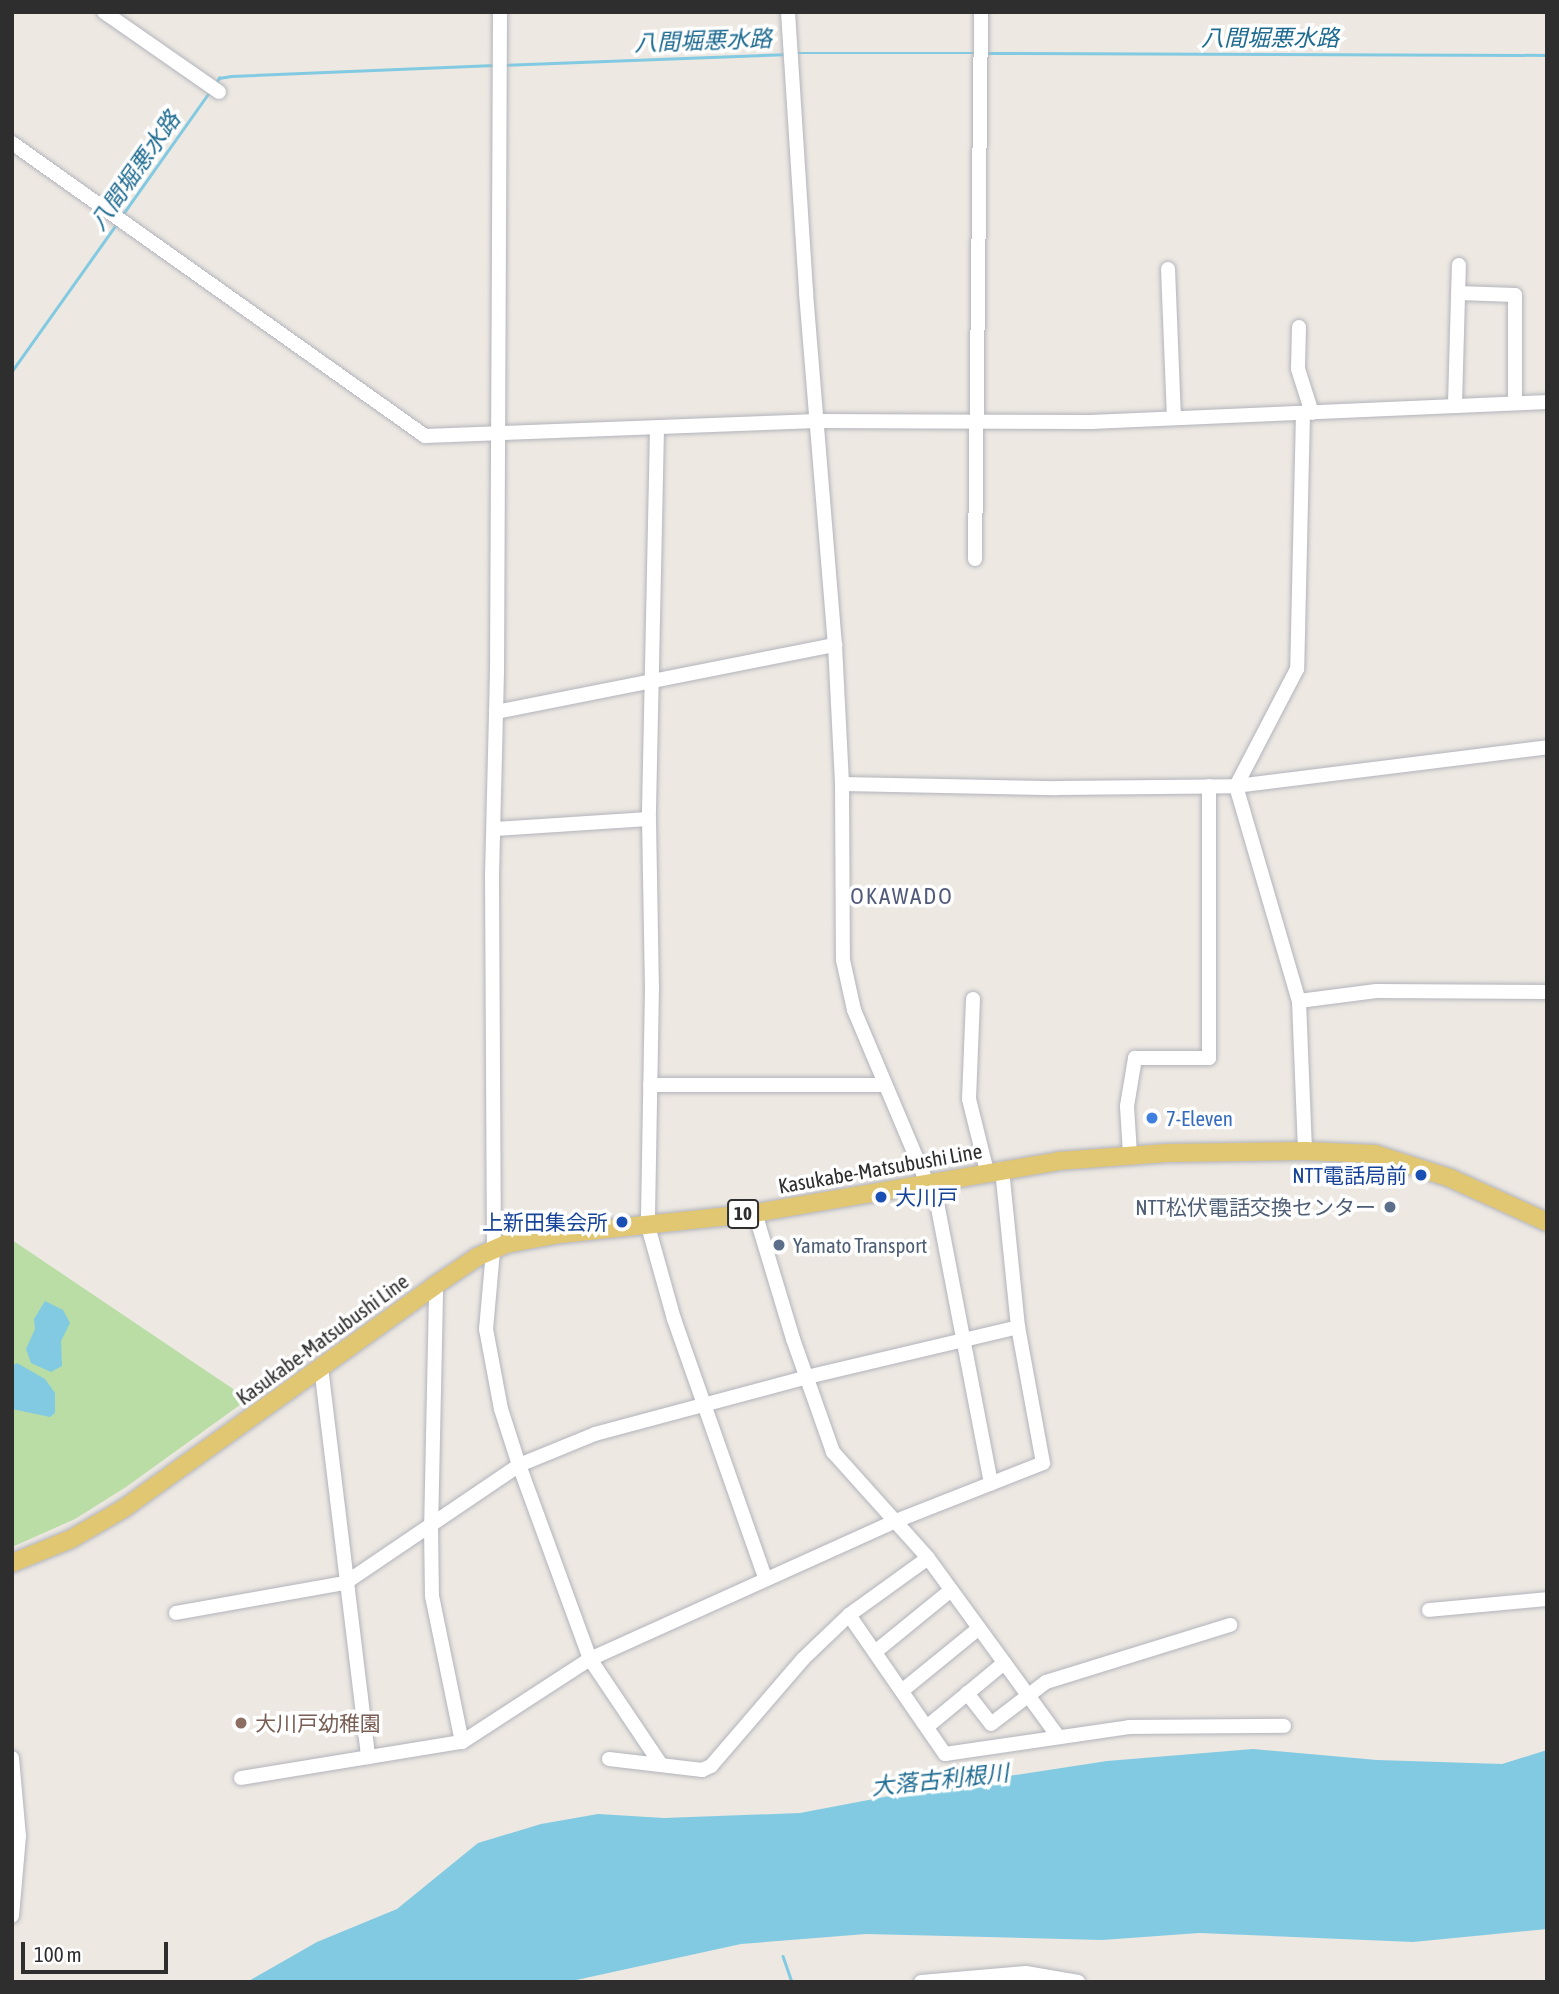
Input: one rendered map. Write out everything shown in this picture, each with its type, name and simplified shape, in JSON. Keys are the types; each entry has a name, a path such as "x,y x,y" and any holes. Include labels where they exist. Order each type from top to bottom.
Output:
{"main road":[{"name":"Kasukabe-Matsubushi Line","path":"12,1563 71,1539 123,1509 434,1286 492,1249 560,1234 755,1213 994,1171 1130,1154 1305,1151 1375,1154 1402,1160 1547,1222"}],"street":[{"path":"104,12 219,92"},
{"path":"500,12 495,829 492,875 492,1249 486,1329 501,1409 590,1658 660,1763"},
{"path":"788,12 835,645 842,784 843,960 854,1010 930,1182 991,1483"},
{"path":"975,559 981,12"},
{"path":"12,143 425,436 817,421 1092,422 1174,416 1547,402"},
{"path":"1455,404 1459,265"},
{"path":"1168,269 1174,416"},
{"path":"1458,293 1515,295 1515,403"},
{"path":"1299,327 1298,369 1307,413 1297,669 1236,786 1299,1001 1305,1151"},
{"path":"657,428 649,819 648,1226 702,1404 765,1578"},
{"path":"496,712 652,679 835,645"},
{"path":"842,784 1057,788 1236,786 1547,747"},
{"path":"1130,1154 1127,1105 1135,1058 1209,1058 1209,786"},
{"path":"495,829 649,819"},
{"path":"1299,1001 1376,991 1547,992"},
{"path":"241,1778 462,1742 590,1658 896,1521 1043,1463 1018,1327 994,1171 969,1100 972,999"},
{"path":"650,1085 886,1085"},
{"path":"755,1213 833,1452 928,1559 1058,1736"},
{"path":"434,1286 431,1526 435,1620 462,1742"},
{"path":"176,1614 345,1583 519,1465 595,1434 807,1377 1018,1327"},
{"path":"321,1367 368,1757"},
{"path":"609,1759 702,1770 711,1766 803,1659 849,1615 928,1559"},
{"path":"875,1652 951,1590"},
{"path":"1429,1610 1547,1599"},
{"path":"849,1615 946,1754 1129,1727 1284,1726"},
{"path":"967,1693 991,1724 1046,1682 1230,1625"},
{"path":"902,1690 979,1628"},
{"path":"928,1726 1004,1663"},
{"path":"12,1758 16,1836 12,1916"},
{"path":"921,1982 1026,1973 1079,1982"}],"green space":[{"path":"12,1240 245,1397 244,1402 126,1487 75,1519 12,1547"}],"water":[{"path":"45,1301 63,1310 70,1323 61,1341 62,1366 51,1372 31,1363 26,1349 35,1329 34,1319"},
{"path":"17,1363 45,1379 55,1393 55,1413 50,1417 12,1409 12,1366"},
{"path":"1253,1749 1377,1760 1502,1764 1547,1750 1547,1929 1413,1942 1199,1933 1102,1940 866,1934 741,1944 567,1982 247,1982 317,1942 397,1909 478,1843 541,1824 598,1814 664,1818 800,1813 937,1787 1107,1761"}],"waterway":[{"name":"八間堀悪水路","path":"794,53 976,53"},
{"name":"八間堀悪水路","path":"987,53 1547,55"},
{"name":"八間堀悪水路","path":"504,65 784,54"},
{"name":"八間堀悪水路","path":"216,83 219,78 231,76 494,65"},
{"name":"八間堀悪水路","path":"123,214 210,91"},
{"name":"八間堀悪水路","path":"12,371 117,223"},
{"path":"783,1956 792,1982"}],"place":[{"name":"7-Eleven","path":"1152,1118"},
{"name":"NTT電話局前","path":"1421,1175"},
{"name":"大川戸","path":"881,1197"},
{"name":"NTT松伏電話交換センター","path":"1390,1207"},
{"name":"上新田集会所","path":"622,1222"},
{"name":"Yamato Transport","path":"779,1245"},
{"name":"大川戸幼稚園","path":"241,1723"}],"district":[{"name":"OKAWADO","path":"902,896"}],"water label":[{"name":"大落古利根川","path":"940,1780"}]}
